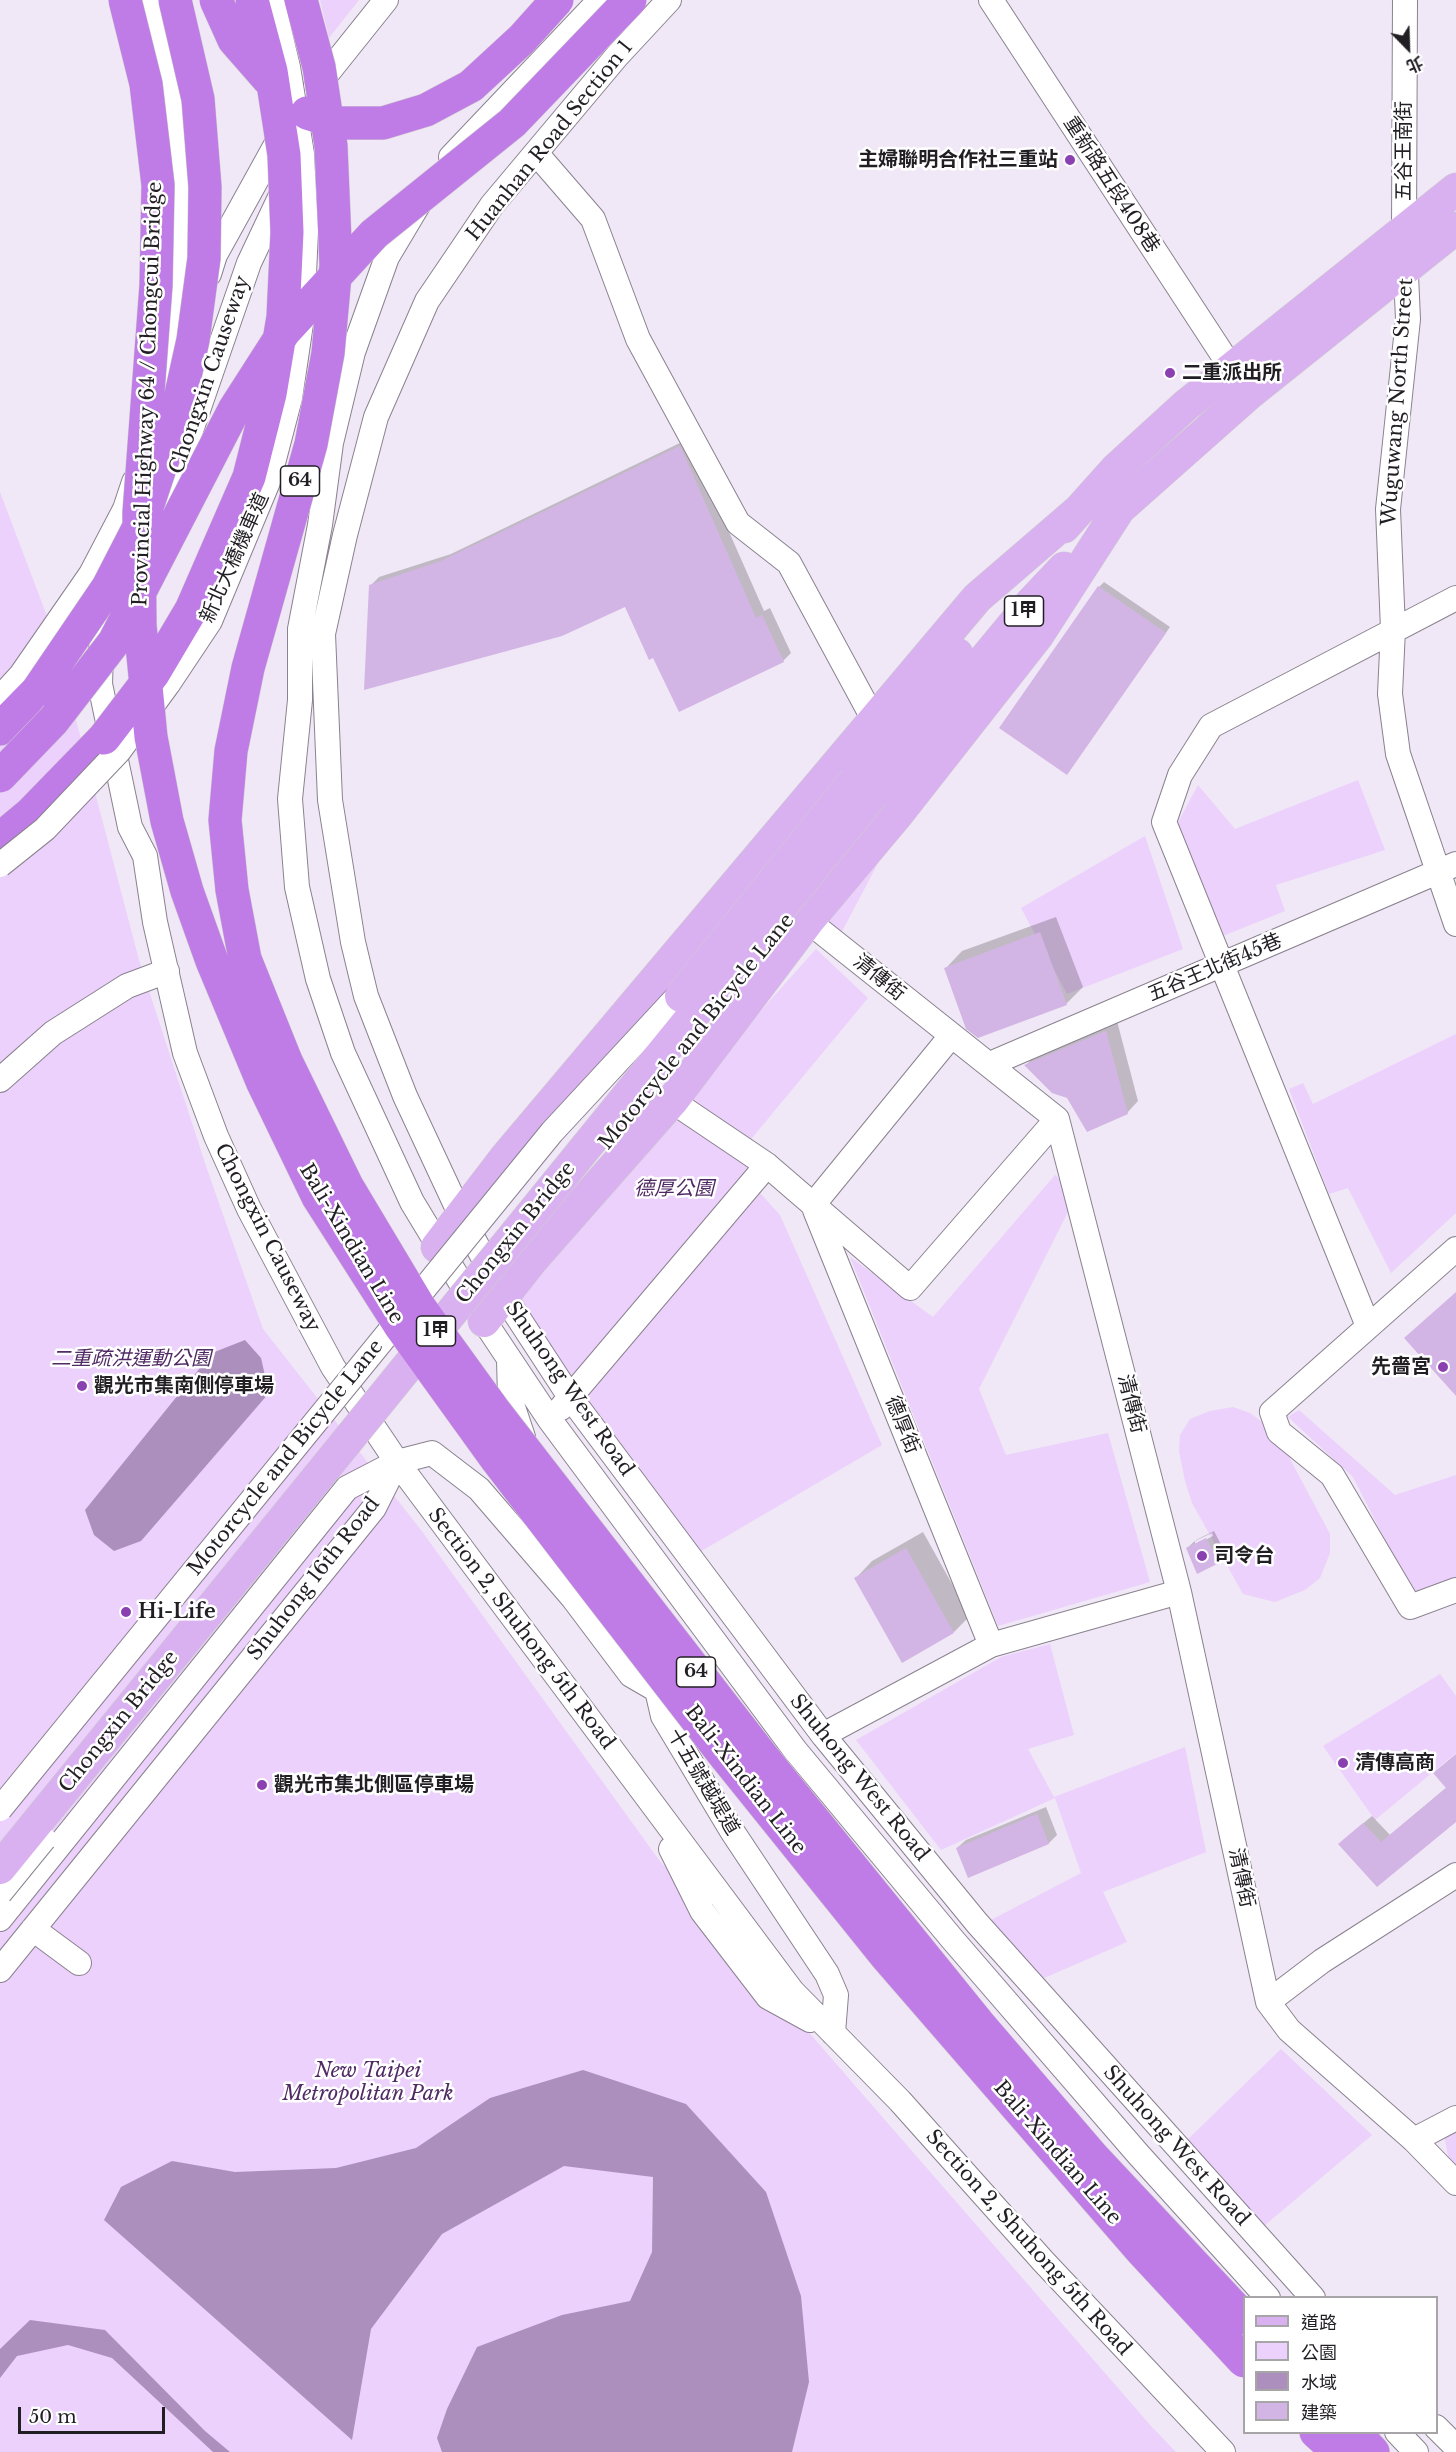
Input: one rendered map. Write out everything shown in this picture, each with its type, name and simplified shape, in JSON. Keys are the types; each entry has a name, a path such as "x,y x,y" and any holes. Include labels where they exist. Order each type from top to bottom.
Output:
{"highway":[{"name":"Provincial Highway 64 / Chongcui Bridge","path":"124,0 146,84 158,185 156,285 139,513 140,625 151,736 167,821 187,891 212,961"},
{"path":"0,729 38,690 108,587 143,519 174,426 193,340 204,258 205,187 198,99 175,0"},
{"path":"204,0 231,55 260,92 289,116 321,130 402,127 446,108 483,86 527,45 569,0"},
{"path":"216,0 234,40 294,108 338,123 383,123 426,110 471,86 522,39 557,0"},
{"path":"0,839 30,814 104,738 153,674 191,610 249,477 270,394 283,316 287,231 284,156 271,71 252,0"},
{"name":"Bali-Xindian Line","path":"301,0 319,67 331,146 336,265 328,353 311,444 248,668 231,751 225,820 232,890 245,958 286,1061 347,1186 420,1308 493,1409 762,1756 978,2023 1093,2157 1243,2316"},
{"path":"0,759 38,723 111,630 238,387 275,334 341,251 390,207 508,114 620,0"},
{"path":"0,776 53,721 114,642 234,410 284,332 374,234 512,123 630,0"},
{"name":"Bali-Xindian Line","path":"212,961 262,1081 318,1197 399,1324 497,1460 721,1751 886,1956 1141,2250 1243,2359"},
{"path":"1317,2434 1338,2452"},
{"path":"1355,2434 1373,2452"}],"main road":[{"name":"1甲","path":"869,791 1011,588 1078,511 1125,462 1185,406 1456,189"},
{"name":"1甲","path":"869,791 931,723 1030,603 1123,503 1250,393 1456,228"},
{"path":"484,1322 532,1260 672,1101 808,921 896,816 1038,635 1123,503"},
{"path":"437,1247 505,1158 977,598 1078,511"},
{"name":"Chongxin Bridge","path":"0,1836 696,976 869,791"},
{"name":"Chongxin Bridge","path":"0,1868 869,791"}],"street":[{"path":"0,698 21,675 91,574 125,509 153,422 171,337 183,260 184,188 176,102 159,22 151,0"},
{"name":"新北大橋機車道","path":"0,865 45,829 119,751 168,684 210,621 268,482 290,398 301,329 306,231 302,154 288,67 272,0"},
{"name":"Chongxin Causeway","path":"386,0 322,82 294,111 215,255 103,585 100,684 130,827 145,856 155,922 185,1053 216,1136 249,1209 333,1367 397,1462"},
{"path":"437,1247 382,1141 343,1053 318,979 300,899 290,799 300,700 300,629 320,525 331,443 353,352 387,257 437,173 600,0"},
{"name":"Huanhan Road Section 1","path":"461,1216 379,1032 366,996 356,953 330,800 323,634 345,535 376,417 427,301 492,205 617,56 669,0"},
{"name":"重新路五段408巷","path":"991,0 1232,369"},
{"name":"五谷王南街","path":"1404,231 1405,0"},
{"name":"Chongxin Causeway","path":"145,856 152,825 140,736 136,587 249,263 316,120 322,82"},
{"path":"536,153 593,219 638,339 738,523 789,563 874,720"},
{"name":"Wuguwang North Street","path":"1404,231 1408,319 1388,509 1393,629 1390,694 1395,741 1407,782 1448,867 1456,924"},
{"path":"1368,1326 1164,822 1180,775 1211,726 1456,598"},
{"name":"Motorcycle and Bicycle Lane","path":"0,1893 825,875 869,791"},
{"name":"五谷王北街45巷","path":"990,1064 1448,867"},
{"name":"清傳街","path":"808,921 1057,1119 1179,1592 1268,2002 1289,2030 1414,2140 1456,2183"},
{"path":"0,1080 53,1033 127,986 167,971"},
{"name":"Motorcycle and Bicycle Lane","path":"0,1809 552,1132 696,976"},
{"path":"813,1205 951,1036"},
{"path":"672,1101 767,1165 910,1288 1057,1119"},
{"path":"550,1420 767,1165"},
{"name":"德厚街","path":"813,1205 991,1645"},
{"name":"Shuhong West Road","path":"461,1216 504,1296 570,1397 823,1735 977,1923 1311,2296"},
{"name":"Shuhong West Road","path":"437,1247 550,1420 795,1750 952,1940 1138,2154 1266,2296"},
{"path":"1456,1249 1272,1412 1279,1432 1332,1475 1410,1606 1456,1590"},
{"name":"十五號越堤道","path":"509,1359 510,1398 524,1439 553,1478 645,1616 654,1639 655,1686 663,1716 732,1831 827,1974 836,1995 833,2033"},
{"path":"397,1462 432,1453 479,1489 573,1598 631,1675 655,1686 694,1714 909,1969 977,1923"},
{"name":"Section 2, Shuhong 5th Road","path":"397,1462 792,1991 900,2102 1151,2378 1223,2452"},
{"name":"Shuhong 16th Road","path":"0,1919 347,1488 397,1462"},
{"name":"Shuhong 16th Road","path":"0,1970 375,1508 397,1462"},
{"path":"823,1735 991,1645 1179,1592"},
{"path":"1268,2002 1322,1961 1456,1875"},
{"path":"33,1929 79,1964"},
{"path":"1414,2140 1456,2118"},
{"path":"1438,2428 1456,2447"},
{"path":"1398,2434 1416,2452"}],"green space":[{"path":"320,0 359,0 329,38"},
{"name":"New Taipei Metropolitan Park","path":"0,492 53,632 139,960 206,1166 263,1329 421,1530 659,1860 1176,2452 0,2452"},
{"path":"1358,780 1385,850 1276,885 1285,911 1223,936 1177,824 1198,785 1235,829"},
{"path":"1145,836 1183,949 1067,994 1021,908"},
{"path":"887,846 838,939 822,926"},
{"path":"816,949 868,998 747,1144 685,1096"},
{"path":"1456,1034 1456,1213 1391,1273 1348,1188 1329,1194 1289,1089 1303,1083 1313,1104"},
{"name":"德厚公園","path":"672,1105 761,1172 751,1183 780,1215 882,1445 693,1556 581,1402 562,1408 510,1313"},
{"path":"1055,1175 1077,1194 979,1389 1006,1455 1108,1433 1150,1582 998,1626 850,1257 933,1317"},
{"path":"1233,1407 1250,1413 1266,1425 1282,1444 1330,1534 1330,1553 1320,1578 1305,1590 1275,1602 1243,1594 1192,1503 1185,1481 1179,1451 1180,1435 1190,1419 1210,1411"},
{"path":"1299,1410 1395,1495 1456,1475 1456,1579 1418,1592 1410,1589 1353,1477 1288,1417"},
{"path":"1050,1644 1074,1735 1028,1749 1054,1797 1185,1747 1206,1852 1103,1892 1127,1942 1035,1982 991,1920 1081,1873 1055,1798 941,1850 856,1740 1001,1657"},
{"path":"1440,1674 1456,1696 1456,1753 1375,1820 1323,1746"},
{"path":"1281,2049 1372,2135 1258,2231 1182,2145"},
{"path":"1456,2129 1456,2168 1449,2161 1444,2135"}],"water":[{"path":"245,1340 261,1358 269,1393 141,1541 114,1551 94,1535 85,1510 212,1353"},
{"path":"583,2070 686,2104 766,2192 801,2296 809,2382 792,2452 442,2452 437,2438 447,2409 477,2347 562,2315 630,2301 652,2252 653,2177 564,2166 442,2234 371,2329 352,2440 104,2220 121,2187 172,2161 235,2172 336,2168 416,2148 490,2098"},
{"path":"30,2320 105,2330 205,2431 230,2452 213,2452 112,2358 68,2345 17,2356 0,2378 0,2349"}],"building":[{"path":"680,446 756,618 762,615 784,662 679,712 653,658 649,660 625,607 562,636 364,690 369,585 441,561"},
{"path":"1098,586 1166,633 1067,775 999,728"},
{"path":"1040,932 1067,1005 978,1038 966,1029 944,968"},
{"path":"1106,1031 1128,1114 1087,1132 1067,1098 1052,1093 1024,1065"},
{"name":"先嗇宮","path":"1456,1292 1456,1396 1404,1338"},
{"name":"司令台","path":"1206,1538 1219,1563 1197,1574 1186,1548"},
{"path":"906,1548 954,1633 902,1663 854,1578"},
{"path":"1456,1754 1456,1822 1377,1887 1338,1844 1363,1823 1381,1842 1446,1788 1433,1773"},
{"path":"1037,1814 1049,1844 968,1878 956,1848"}],"place":[{"name":"主婦聯明合作社三重站","path":"1070,160"},
{"name":"二重派出所","path":"1170,373"},
{"name":"先嗇宮","path":"1443,1367"},
{"name":"觀光市集南側停車場","path":"82,1386"},
{"name":"司令台","path":"1202,1556"},
{"name":"Hi-Life","path":"126,1612"},
{"name":"清傳高商","path":"1343,1763"},
{"name":"觀光市集北側區停車場","path":"262,1785"}],"park label":[{"name":"二重疏洪運動公園","path":"131,1359"}]}
